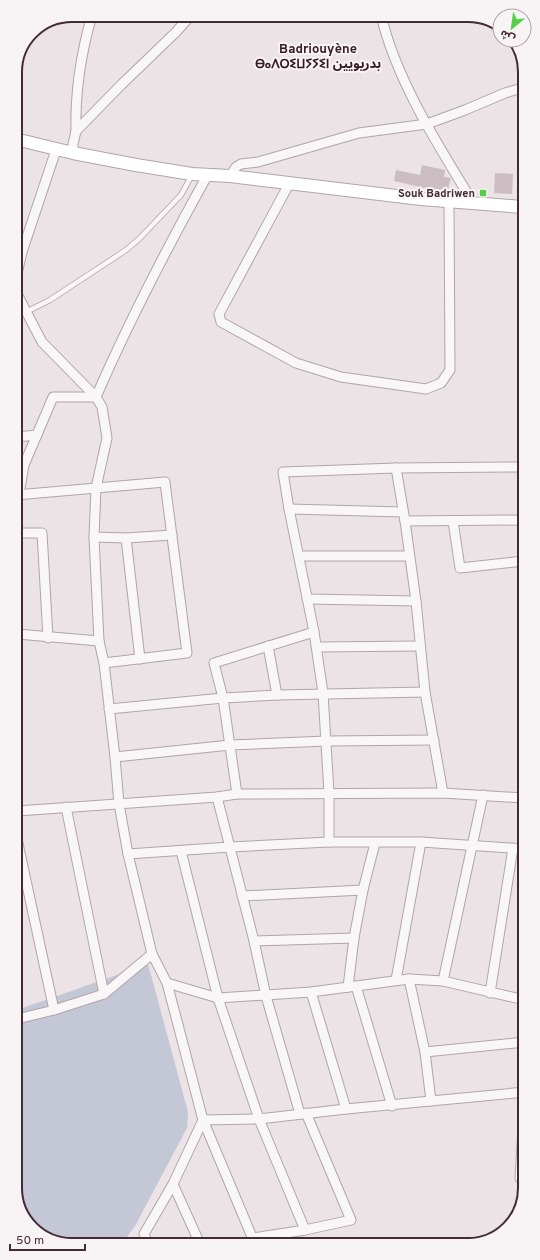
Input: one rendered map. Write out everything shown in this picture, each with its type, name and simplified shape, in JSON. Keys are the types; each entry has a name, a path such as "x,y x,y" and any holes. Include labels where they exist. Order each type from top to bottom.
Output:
{"street":[{"path":"72,153 76,131 75,111 78,82 91,22"},
{"path":"76,131 121,84 185,22"},
{"path":"383,22 393,55 408,88 427,124 474,204"},
{"path":"230,176 236,167 241,164 258,162 359,133 427,124 518,89"},
{"path":"22,141 56,150 136,165 207,176 230,176 449,202 518,207"},
{"path":"22,252 56,150"},
{"path":"96,397 116,352 178,228 207,176"},
{"path":"289,184 219,314 221,322 296,363 341,377 426,389 441,383 450,370 449,202"},
{"path":"22,304 44,345 96,397 102,406 107,438 96,488 94,538 99,641 104,663 119,804 128,854 152,954 167,983 203,1120 253,1238"},
{"path":"22,475 24,465 53,397 96,397"},
{"path":"22,436 37,435"},
{"path":"329,842 327,740 323,693 317,647 283,472 396,468 518,467"},
{"path":"396,468 416,601 425,692 443,793"},
{"path":"22,495 165,482 186,653 104,663"},
{"path":"289,509 404,516 453,521 518,520"},
{"path":"453,521 460,568 518,562"},
{"path":"22,533 42,534 48,638"},
{"path":"94,538 126,538 172,535"},
{"path":"126,538 140,659"},
{"path":"299,556 409,556"},
{"path":"307,599 416,601"},
{"path":"237,794 223,698 214,662 314,632"},
{"path":"22,635 99,641"},
{"path":"268,646 277,695"},
{"path":"317,647 420,646"},
{"path":"109,710 223,698 323,693 425,692"},
{"path":"115,757 230,745 327,740 434,740"},
{"path":"22,811 217,797 237,794 443,793 518,798"},
{"path":"444,981 483,795"},
{"path":"217,797 254,941 266,996 303,1114 351,1220 268,1238"},
{"path":"66,807 104,994"},
{"path":"128,854 329,842 421,842 518,848"},
{"path":"396,980 421,842"},
{"path":"375,843 363,890 354,938 352,987 392,1106"},
{"path":"490,993 513,848"},
{"path":"181,851 218,998 259,1119 305,1230"},
{"path":"22,862 54,1010"},
{"path":"242,896 363,890"},
{"path":"254,941 354,938"},
{"path":"22,1018 54,1010 104,994 152,954"},
{"path":"409,979 425,1052 431,1101"},
{"path":"167,983 218,998 311,992 409,979 444,981 518,999"},
{"path":"311,992 346,1109"},
{"path":"425,1052 518,1043"},
{"path":"203,1120 259,1119 346,1109 518,1094"},
{"path":"146,1238 144,1234 173,1184 203,1120"},
{"path":"173,1184 197,1238"}],"lane":[{"path":"26,312 50,300 126,250 139,239 180,196 192,174"}],"shaded area":[{"path":"148,964 188,1112 187,1128 135,1226 126,1238 68,1238 59,1236 41,1228 30,1216 27,1210 22,1195 22,1008"}],"building":[{"path":"422,165 445,170 444,177 451,178 447,193 394,181 396,170 420,175"},
{"path":"495,173 513,174 512,194 494,193"}],"place":[{"name":"Souk Badriwen","path":"483,193"}],"district":[{"name":"Badriouyène ⴱⴰⴷⵔⵉⵡⵢⵢⵉⵏ بدريويين","path":"318,56"}]}
